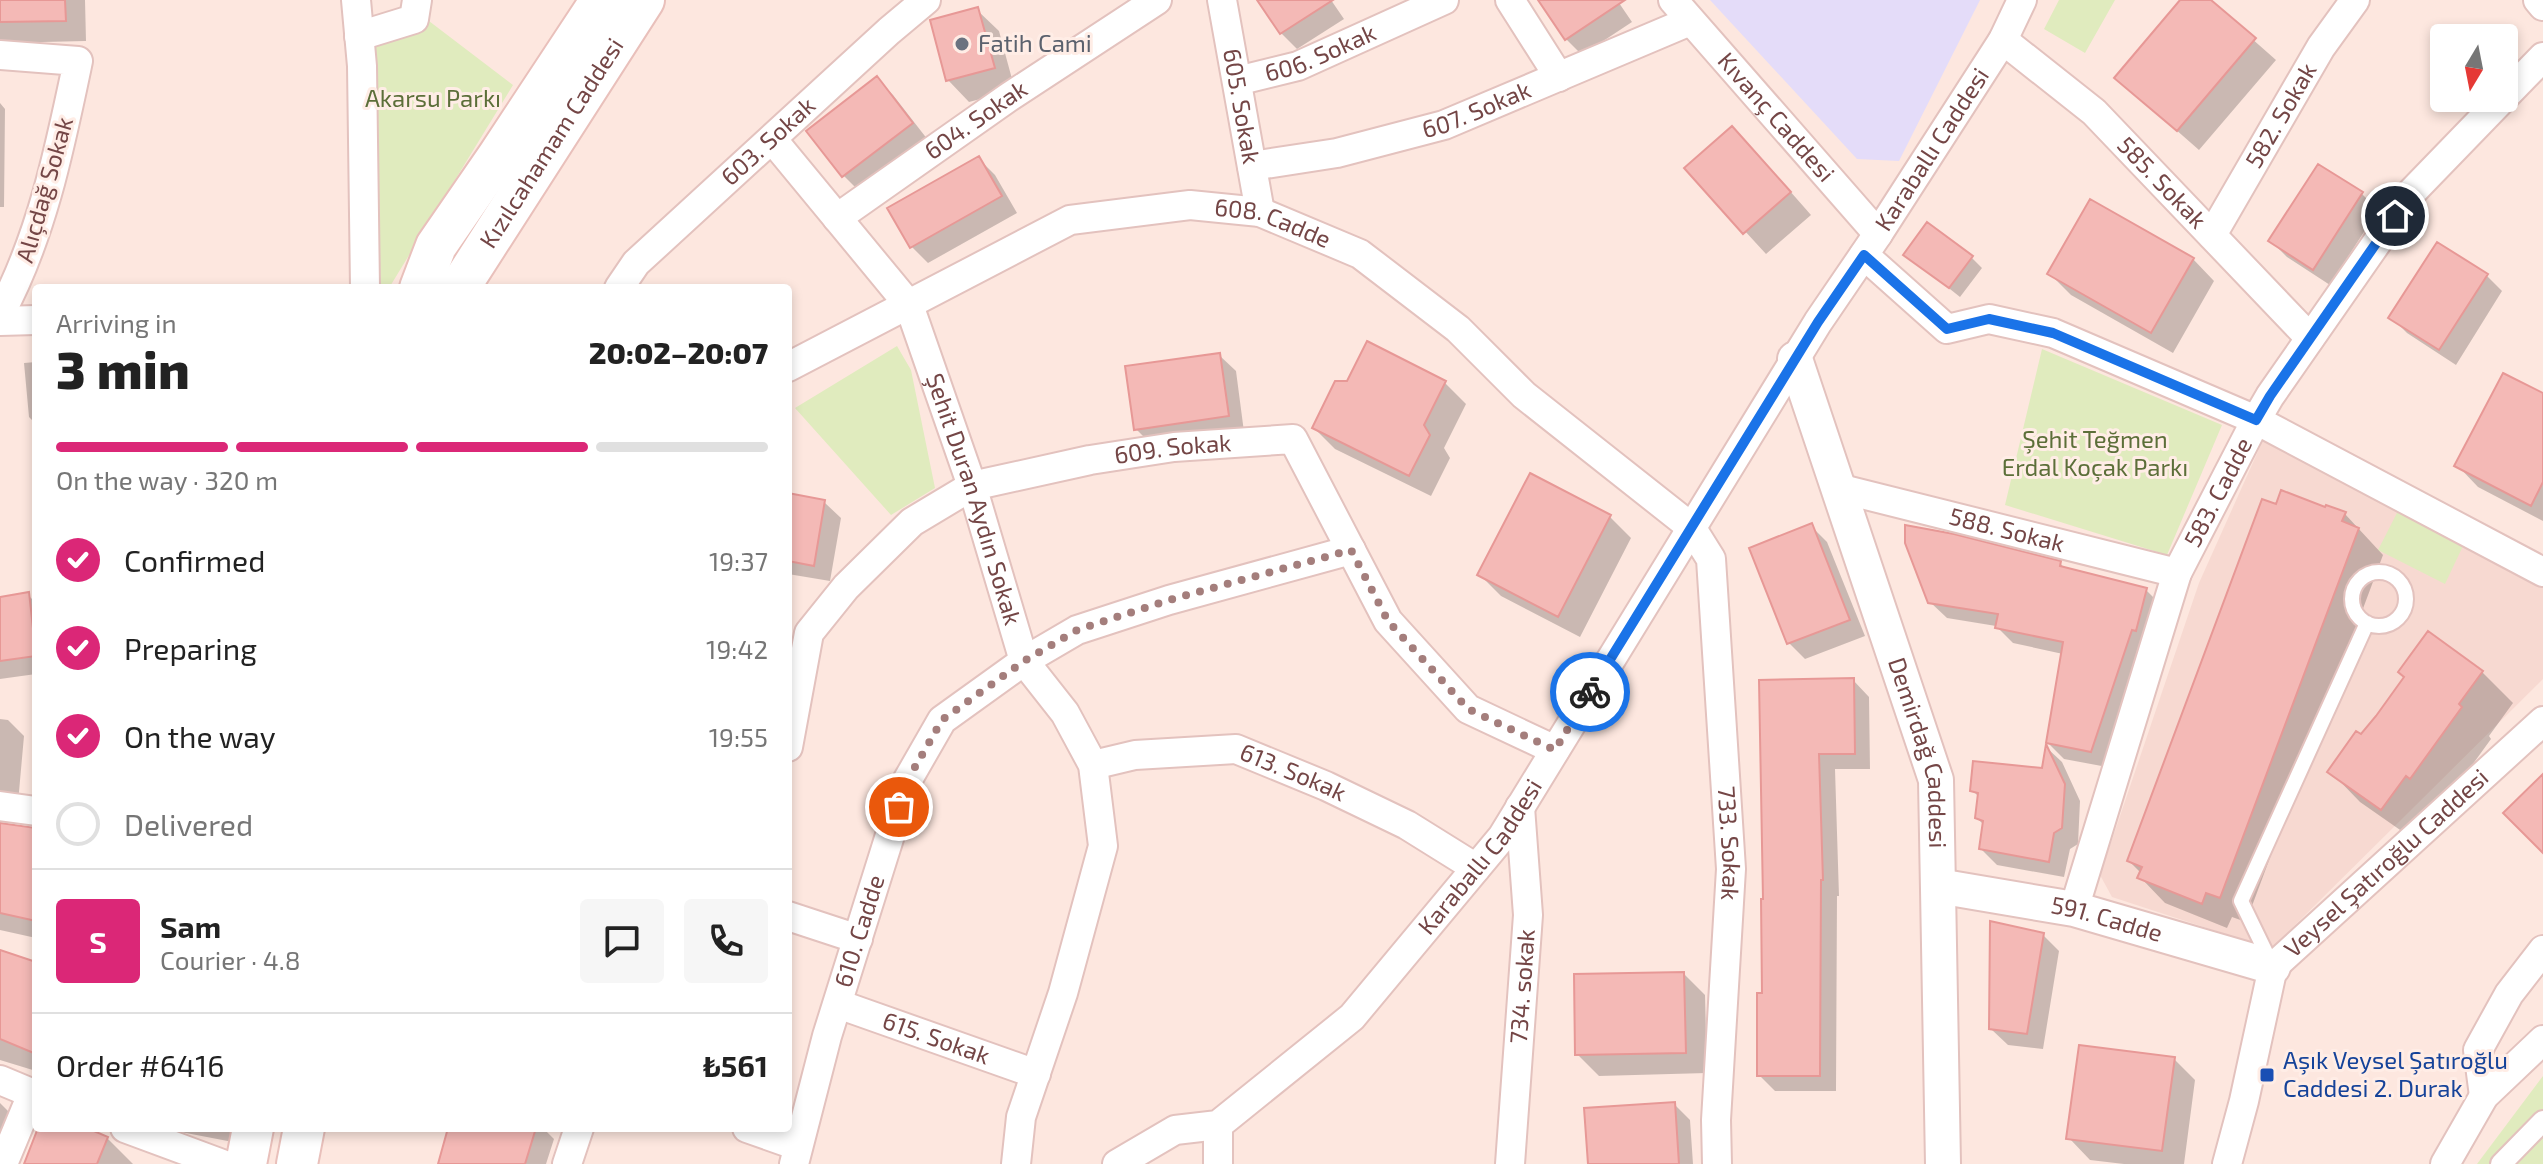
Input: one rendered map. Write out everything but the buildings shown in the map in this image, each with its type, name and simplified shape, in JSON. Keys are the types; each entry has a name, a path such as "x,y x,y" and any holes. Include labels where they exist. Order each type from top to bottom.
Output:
{"main road":[{"name":"Kızılcahamam Caddesi","path":"422,284 436,246 601,0"},
{"name":"Kızılcahamam Caddesi","path":"462,284 644,0"},
{"path":"246,1164 252,1132"},
{"path":"297,1164 303,1132"}],"street":[{"path":"356,0 362,66 365,284"},
{"path":"359,36 414,19 417,0"},
{"name":"603. Sokak","path":"622,284 636,263 926,0"},
{"name":"604. Sokak","path":"837,218 1009,97 1157,0"},
{"name":"605. Sokak","path":"1222,0 1260,212"},
{"name":"606. Sokak","path":"1237,81 1298,66 1444,0"},
{"path":"1510,0 1559,77"},
{"name":"Karaballı Caddesi","path":"1218,1125 1352,1017 1502,837 1795,359 2003,40 2022,0"},
{"name":"582. Sokak","path":"2212,235 2321,47 2355,0"},
{"path":"2538,0 2543,6"},
{"name":"607. Sokak","path":"1252,166 1337,153 1444,125 1559,77 1682,10"},
{"name":"Kıvanç Caddesi","path":"1682,10 1871,244 1947,329 1989,319 2053,333 2256,420"},
{"name":"585. Sokak","path":"2003,40 2094,112 2310,338"},
{"name":"Alıçdağ Sokak","path":"0,55 78,61 57,161 19,279 0,314"},
{"name":"583. Cadde","path":"2518,83 2543,57"},
{"name":"583. Cadde","path":"2074,909 2177,573 2256,420 2412,192 2490,112"},
{"name":"Şehit Duran Aydın Sokak","path":"772,139 909,305 972,486 1024,661 1065,713 1093,765 1103,846 1063,993 1021,1117 1016,1164"},
{"name":"608. Cadde","path":"792,365 1070,220 1190,205 1260,212 1360,254 1458,329 1524,395 1691,527"},
{"path":"0,321 32,320"},
{"name":"Demirdağ Caddesi","path":"1795,359 1936,780 1943,1164"},
{"path":"2256,420 2543,572"},
{"name":"609. Sokak","path":"792,725 809,633 846,587 912,522 972,486 1146,451 1293,439 1388,621 1468,709 1555,750"},
{"name":"588. Sokak","path":"1838,488 2177,573"},
{"name":"733. Sokak","path":"1691,527 1711,559 1731,869 1716,1120 1717,1164"},
{"name":"610. Cadde","path":"796,1155 838,1004 907,781 942,720 1024,661 1077,630 1169,600 1351,550"},
{"name":"Veysel Şatıroğlu Caddesi","path":"2227,1164 2273,967 2543,721"},
{"name":"613. Sokak","path":"1093,765 1135,755 1236,749 1326,786 1407,825 1476,868"},
{"path":"0,806 32,810"},
{"name":"734. sokak","path":"1510,1164 1528,915 1520,807"},
{"name":"591. Cadde","path":"1938,886 2074,909 2273,967"},
{"path":"792,917 858,939"},
{"path":"2484,1096 2478,1050 2509,994 2543,950"},
{"name":"615. Sokak","path":"838,1004 1036,1074"},
{"path":"2445,1164 2484,1096 2543,1040"},
{"path":"0,1080 32,1093"},
{"path":"3,1164 32,1099"},
{"path":"2501,1164 2543,1121"},
{"path":"1117,1164 1175,1130 1218,1125 1218,1164"},
{"path":"136,1132 222,1164"},
{"path":"567,1164 578,1132"},
{"path":"754,1132 796,1155"}],"lane":[{"path":"2273,967 2241,901 2367,623"}],"shaded area":[{"path":"1710,0 1980,0 1899,161 1857,159"},
{"path":"2264,438 2543,588 2543,679 2271,949 2112,897 2100,875 2199,583"}],"green space":[{"path":"2059,0 2115,0 2085,53 2044,29"},
{"name":"Akarsu Parkı","path":"425,18 513,85 391,284 380,284 372,41"},
{"path":"897,346 911,370 935,488 891,515 795,408"},
{"name":"Şehit Teğmen Erdal Koçak Parkı","path":"2042,349 2222,425 2167,555 2005,505"},
{"path":"2398,511 2463,546 2445,584 2378,550"},
{"path":"2543,1076 2543,1164 2477,1164"}],"way so far":[{"path":"899,807 907,781 942,720 1024,661 1077,630 1169,600 1351,550 1388,621 1468,709 1555,750 1590,692"}],"place":[{"name":"Fatih Cami","path":"962,44"},
{"name":"Aşık Veysel Şatıroğlu Caddesi 2. Durak","path":"2267,1075"}],"route":[{"path":"1590,692 1818,322 1864,255 1947,329 1989,319 2053,333 2256,420 2395,216"}]}
